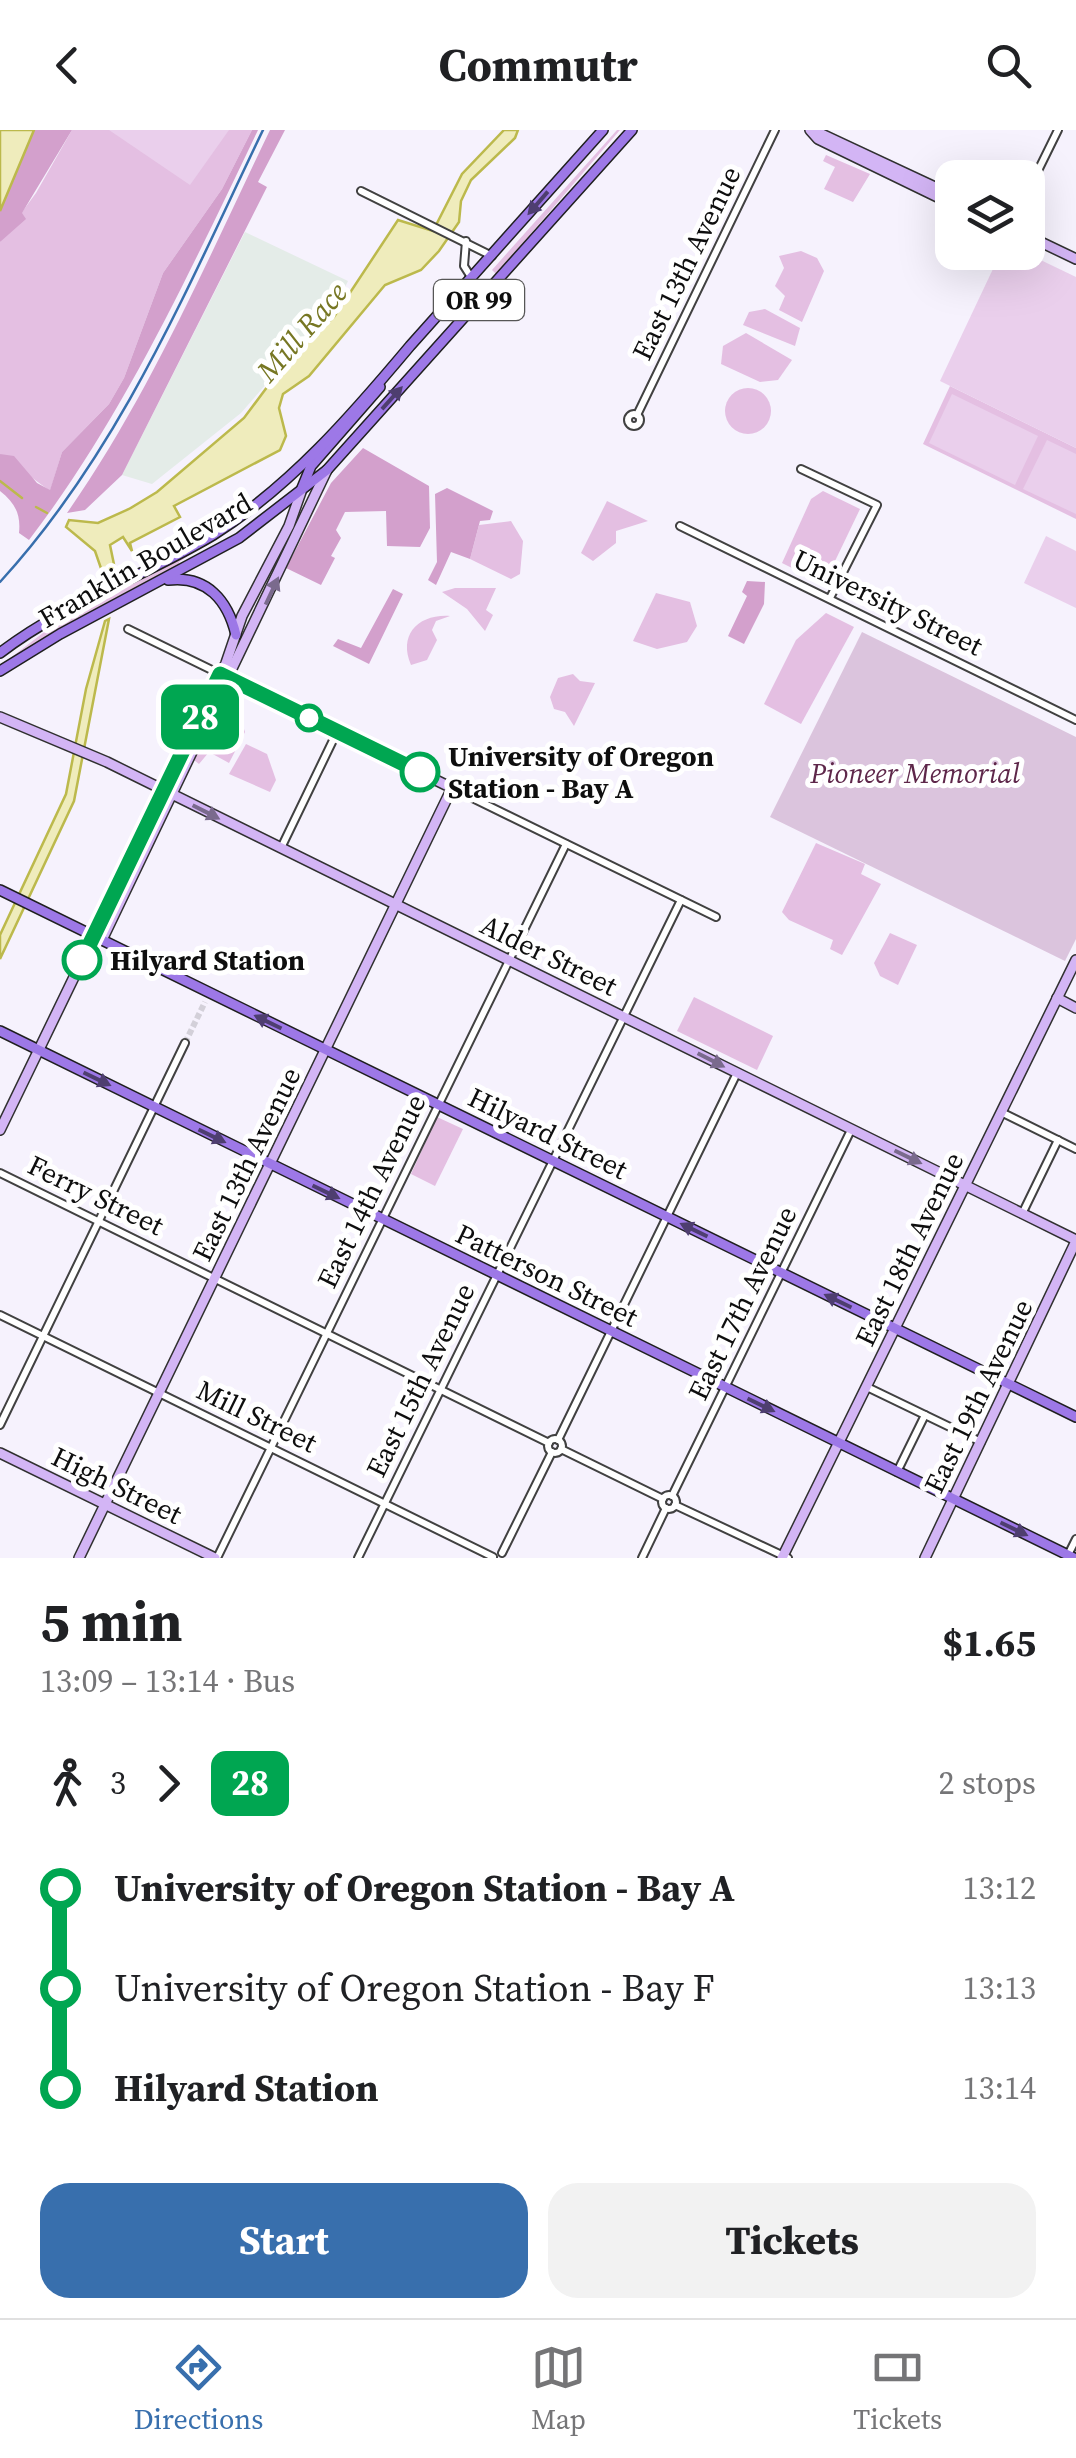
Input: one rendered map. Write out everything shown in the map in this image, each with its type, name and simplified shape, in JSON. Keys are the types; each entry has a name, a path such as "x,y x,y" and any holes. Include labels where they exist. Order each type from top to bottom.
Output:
{"main road":[{"name":"Franklin Boulevard","path":"0,653 50,618 232,522 273,490 382,384 603,130"},
{"name":"Franklin Boulevard","path":"0,672 239,538 327,470 632,130"},
{"path":"472,278 486,291"},
{"path":"300,492 311,466 382,384"},
{"path":"156,583 181,579 213,591 226,604 236,636"},
{"name":"Hilyard Street","path":"0,890 208,998 438,1104 1076,1417"},
{"name":"Patterson Street","path":"0,1031 1071,1557"}],"street":[{"name":"East 13th Avenue","path":"636,414 775,130"},
{"path":"812,130 935,186"},
{"path":"812,130 818,139 935,196"},
{"path":"1043,160 1058,130"},
{"path":"361,190 492,256"},
{"path":"464,239 464,266 472,278"},
{"path":"1045,244 1076,259"},
{"path":"801,469 877,505 830,599"},
{"path":"0,1130 327,470"},
{"path":"224,676 236,636 300,492"},
{"name":"University Street","path":"680,526 1076,720"},
{"path":"128,630 716,916"},
{"name":"Alder Street","path":"0,718 167,793 1076,1241"},
{"path":"281,850 337,732"},
{"name":"East 13th Avenue","path":"79,1558 452,788"},
{"name":"East 14th Avenue","path":"216,1558 566,844"},
{"name":"East 15th Avenue","path":"358,1558 680,900"},
{"name":"East 18th Avenue","path":"785,1557 1076,960"},
{"path":"1057,998 1076,1008"},
{"path":"0,1426 186,1043"},
{"path":"561,1449 558,1440 737,1073"},
{"path":"1001,1112 1076,1149"},
{"name":"East 17th Avenue","path":"672,1496 851,1130"},
{"path":"1022,1214 1058,1140"},
{"name":"Ferry Street","path":"0,1173 549,1443"},
{"name":"East 19th Avenue","path":"925,1558 1074,1254 1076,1241"},
{"name":"Mill Street","path":"0,1315 493,1557"},
{"path":"867,1387 981,1442"},
{"path":"897,1472 925,1415"},
{"path":"493,1557 504,1556 552,1452 549,1443 558,1440"},
{"path":"552,1452 561,1449 663,1499 672,1496 675,1505"},
{"name":"High Street","path":"0,1453 216,1558"},
{"path":"642,1558 666,1508 663,1499"},
{"path":"666,1508 675,1505 785,1557"},
{"path":"1071,1557 1076,1539"}],"shaded area":[{"path":"0,130 34,130 0,211"},
{"path":"34,130 72,130 22,213 26,219 0,242 0,211"},
{"path":"72,130 252,130 222,189 163,273 124,378 109,404 62,452 50,491 0,454 0,242 36,193"},
{"path":"109,130 229,130 190,185"},
{"path":"252,130 258,130 154,341 95,443 29,540 19,533 16,509 0,491 0,454 14,456 37,483 50,490 62,452 109,404 124,378 163,273 222,189"},
{"path":"270,130 285,130 258,182 267,187 122,475 85,510 67,513 151,374"},
{"path":"504,130 518,130 515,138 471,180 461,201 459,222 439,251 421,270 385,285 309,376 283,394 279,408 286,436 280,450 174,506 180,517 130,543 132,551 123,537 110,545 116,574 105,580 95,551 66,527 69,520 98,523 129,509 157,492 244,418 288,359 334,317 398,220 433,231 462,174"},
{"path":"620,130 496,274 492,270"},
{"path":"826,155 870,174 853,202 824,189 835,167 823,161"},
{"path":"245,232 348,281 325,328 288,359 241,413 152,484 122,475"},
{"path":"801,251 817,258 824,271 802,322 779,310 785,296 775,286 784,268 779,256"},
{"path":"1045,262 1076,277 1076,448 940,381 992,270 1045,270"},
{"path":"765,309 800,328 795,346 743,325 749,312"},
{"path":"746,333 792,360 778,380 760,382 721,364 723,346"},
{"path":"950,386 1076,448 1076,519 923,444"},
{"path":"748,388 765,394 771,411 765,428 748,434 731,428 725,411 731,394"},
{"path":"952,394 1038,436 1015,485 929,443"},
{"path":"1047,440 1076,454 1076,514 1023,489"},
{"path":"363,448 429,486 430,528 420,547 387,546 386,511 345,512 336,530 341,538 331,556 335,558 321,585 286,568 331,483"},
{"path":"447,488 493,511 490,520 480,521 470,559 451,552 436,585 428,580 437,562 435,494"},
{"path":"823,491 860,509 824,584 782,563 811,499"},
{"path":"607,501 648,521 616,531 616,543 593,561 581,553"},
{"path":"511,521 523,541 520,574 511,579 470,559 479,525"},
{"path":"1046,536 1076,551 1076,608 1024,583"},
{"path":"191,554 179,562 180,566 77,619 0,666 69,613"},
{"path":"747,581 765,582 764,604 744,644 728,636 747,596 742,592"},
{"path":"455,588 496,588 486,610 493,615 485,631 467,609 442,592"},
{"path":"393,589 403,594 369,664 333,646 338,639 361,648"},
{"path":"656,593 690,602 697,626 687,642 657,649 633,641"},
{"path":"826,613 854,627 801,724 764,704 796,640"},
{"path":"450,616 436,621 432,630 437,640 427,660 411,665 407,644 414,628 429,619"},
{"path":"109,619 74,801 0,959 0,935 66,794 86,689 105,621"},
{"path":"573,674 580,681 595,683 574,726 565,712 554,709 550,697 558,678"},
{"path":"218,711 242,723 245,732 229,763 209,752 199,764 194,760"},
{"path":"246,744 267,754 276,780 270,792 229,774"},
{"path":"816,843 865,864 861,874 881,884 842,955 830,949 833,940 789,920 782,912"},
{"path":"890,933 917,945 898,985 880,976 874,963"},
{"path":"694,997 773,1036 757,1070 677,1031"},
{"path":"437,1117 463,1129 435,1186 411,1174"}],"green space":[{"name":"Pioneer Memorial","path":"862,632 1076,737 1076,939 1065,961 770,817"}],"waterway":[{"name":"Mill Race","path":"0,481 22,498"},
{"name":"Mill Race","path":"36,507 47,513"}],"tunnel":[{"path":"185,1043 205,1002"}],"railway":[{"path":"0,582 43,531 116,423 178,308 263,130"}],"bus line":[{"name":"28","path":"82,960 220,674 420,772"}],"place":[{"name":"University of Oregon Station - Bay A","path":"420,772"},
{"name":"Hilyard Station","path":"82,960"}]}
